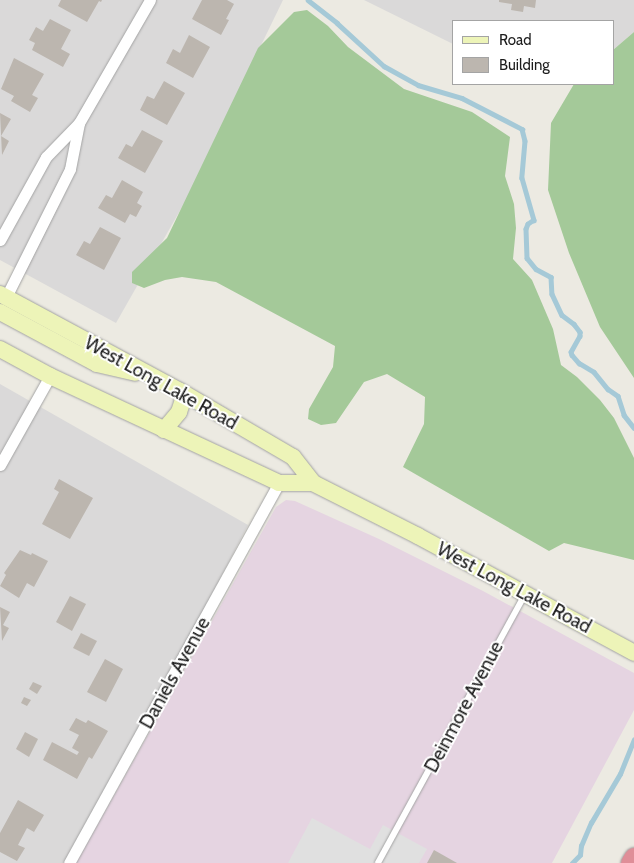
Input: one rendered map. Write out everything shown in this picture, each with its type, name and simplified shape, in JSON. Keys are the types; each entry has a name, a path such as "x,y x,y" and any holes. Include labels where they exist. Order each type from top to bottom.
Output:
{"highway":[{"path":"631,863 634,858"}],"main road":[{"name":"West Long Lake Road","path":"2,301 97,364 150,375 180,391 292,457 313,483 634,653"},
{"name":"West Long Lake Road","path":"0,349 50,376 278,483 313,483"},
{"path":"164,430 179,412 183,400 180,391"}],"street":[{"path":"0,240 46,157 79,123 150,0"},
{"path":"2,301 70,169 79,123"},
{"path":"0,465 50,376"},
{"name":"Daniels Avenue","path":"69,863 278,483"}],"lane":[{"name":"Deinmore Avenue","path":"378,863 525,594"}],"shaded area":[{"path":"0,0 283,0 186,200 116,323 0,260"},
{"path":"364,0 634,0 634,32 614,49 614,20 452,20 452,44"},
{"path":"0,384 248,525 72,863 0,863"},
{"path":"286,500 295,501 379,539 483,591 634,673 634,710 552,863 76,863 276,507"},
{"path":"312,818 370,849 383,825 427,849 419,863 288,863"}],"green space":[{"path":"307,10 328,26 348,47 404,89 472,112 510,137 505,176 514,204 516,228 513,259 532,280 553,329 561,365 577,377 600,400 614,418 634,458 634,560 564,543 549,551 403,467 424,424 425,397 387,374 364,382 336,423 321,425 308,419 309,409 333,367 335,346 216,282 182,277 165,280 144,288 132,283 132,272 167,238 258,48 294,12"},
{"path":"634,32 634,378 600,327 569,253 548,190 551,123 573,85 614,85 614,49"}],"building":[{"path":"61,0 102,0 101,2 99,1 87,22 58,6"},
{"path":"202,0 227,0 234,4 226,19 229,20 221,35 192,19"},
{"path":"499,0 536,0 535,8 524,6 523,12 511,10 512,4 499,2"},
{"path":"50,19 71,30 61,49 70,54 63,67 32,50 35,43 29,40 36,27 43,31"},
{"path":"189,35 210,47 193,78 166,63 173,49 180,53"},
{"path":"14,58 44,74 32,95 38,98 30,112 11,101 14,96 1,89"},
{"path":"164,81 185,93 167,125 140,110 147,96 154,99"},
{"path":"0,113 11,119 1,136"},
{"path":"142,130 163,141 145,173 118,158 126,144 132,147"},
{"path":"1,136 9,141 2,155"},
{"path":"122,180 143,192 137,203 142,206 136,217 130,214 125,223 98,208 106,195 112,198"},
{"path":"100,227 121,238 104,270 76,255 84,241 90,244"},
{"path":"59,479 93,498 70,539 42,524 59,492 54,489"},
{"path":"20,550 31,555 32,553 48,561 34,587 27,583 19,598 0,586 6,575 4,573"},
{"path":"70,596 86,604 72,631 56,622"},
{"path":"0,607 10,612 3,625 9,628 2,641"},
{"path":"81,633 97,641 89,656 73,648"},
{"path":"105,659 123,669 106,702 87,692"},
{"path":"33,682 42,686 37,694 29,689"},
{"path":"24,697 31,700 27,706 21,703"},
{"path":"76,718 86,723 88,720 108,731 92,759 89,757 77,779 43,760 52,742 77,755 79,752 72,748 79,735 69,730"},
{"path":"25,732 38,739 29,757 16,749"},
{"path":"18,800 44,815 34,832 27,828 18,845 25,848 17,861 0,852 0,833"},
{"path":"434,850 457,863 427,863"}],"waterway":[{"path":"308,0 337,23 384,66 418,85 462,98 522,129 525,141 522,178 534,220 528,224 526,229 527,258 536,269 551,277 552,294 562,315 574,324 580,332 580,336 571,352 572,355 579,363 594,372 608,389 618,396 624,415 634,428"},
{"path":"572,863 580,855 581,846 591,823 620,774 634,740"}]}
